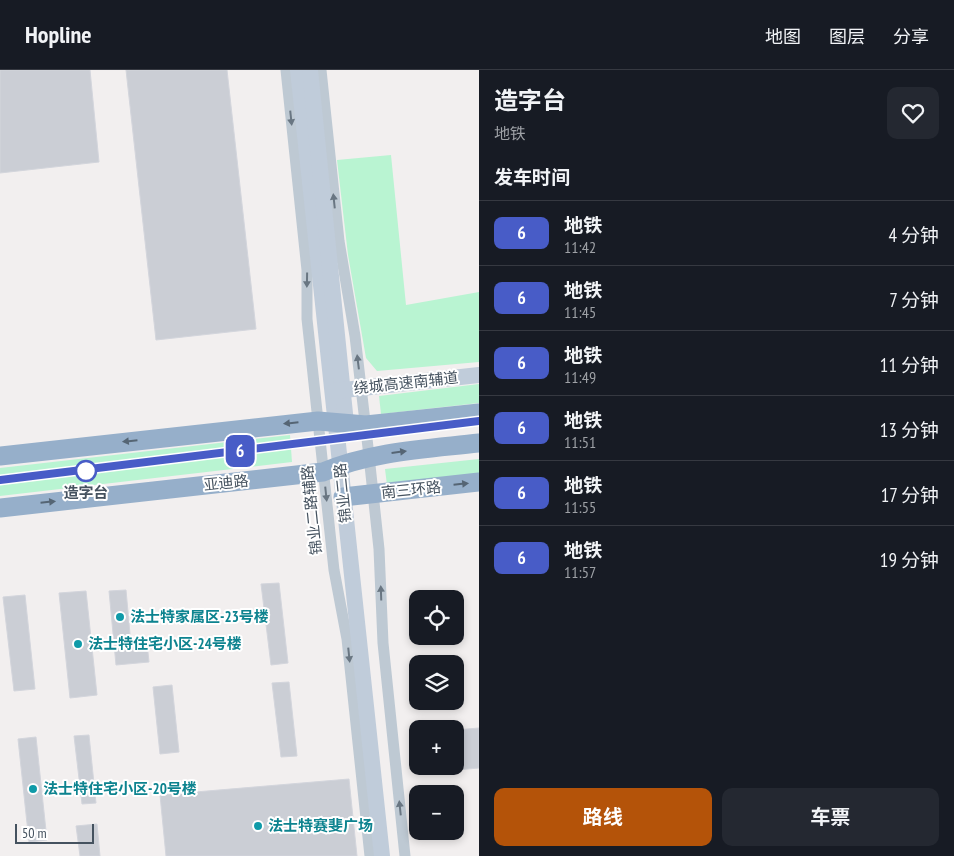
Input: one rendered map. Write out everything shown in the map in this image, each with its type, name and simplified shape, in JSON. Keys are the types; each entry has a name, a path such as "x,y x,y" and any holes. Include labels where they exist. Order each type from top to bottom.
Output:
{"highway":[{"path":"0,456 333,423 366,425 479,413"},
{"name":"亚迪路","path":"0,508 338,466 370,456 479,443"},
{"name":"南三环路","path":"349,497 479,482"}],"main road":[{"name":"锦业二路","path":"298,70 338,390"},
{"name":"锦业二路","path":"310,70 338,390 333,423 338,466 349,497 392,856"},
{"name":"绕城高速南辅道","path":"338,390 479,375"},
{"name":"锦业二路","path":"349,497 382,856"}],"street":[{"name":"锦业二路辅路","path":"286,70 307,270 307,319 333,423 338,466 334,570 347,640 370,856"},
{"path":"320,70 338,241 362,388 370,456 379,549 383,643 405,856"}],"green space":[{"path":"391,155 406,305 479,292 479,362 377,371 366,358 348,255 337,160"},
{"path":"479,384 479,403 381,414 379,396"},
{"path":"290,435 292,462 0,496 0,468"},
{"path":"479,459 479,474 387,485 385,469"}],"building":[{"path":"0,70 90,70 99,162 0,173"},
{"path":"126,70 227,70 256,329 156,340"},
{"path":"279,583 288,663 271,665 261,584"},
{"name":"法士特家属区-23号楼","path":"126,590 131,645 147,643 149,662 116,665 109,591"},
{"name":"法士特住宅小区-24号楼","path":"86,591 97,695 70,698 59,593"},
{"path":"25,595 35,689 14,691 3,597"},
{"path":"289,682 297,756 281,757 272,683"},
{"path":"172,685 179,752 160,754 153,687"},
{"path":"479,728 479,768 464,769 464,729"},
{"path":"89,735 96,803 82,804 74,736"},
{"name":"法士特住宅小区-20号楼","path":"36,737 47,840 29,842 18,739"},
{"name":"法士特赛斐广场","path":"349,779 357,856 166,856 160,795"},
{"path":"97,824 100,856 80,856 76,826"}],"metro line":[{"name":"6","path":"0,480 86,471 479,421"}],"place":[{"name":"造字台","path":"86,471"},
{"name":"法士特家属区-23号楼","path":"120,617"},
{"name":"法士特住宅小区-24号楼","path":"78,644"},
{"name":"法士特住宅小区-20号楼","path":"33,789"},
{"name":"法士特赛斐广场","path":"258,826"}]}
